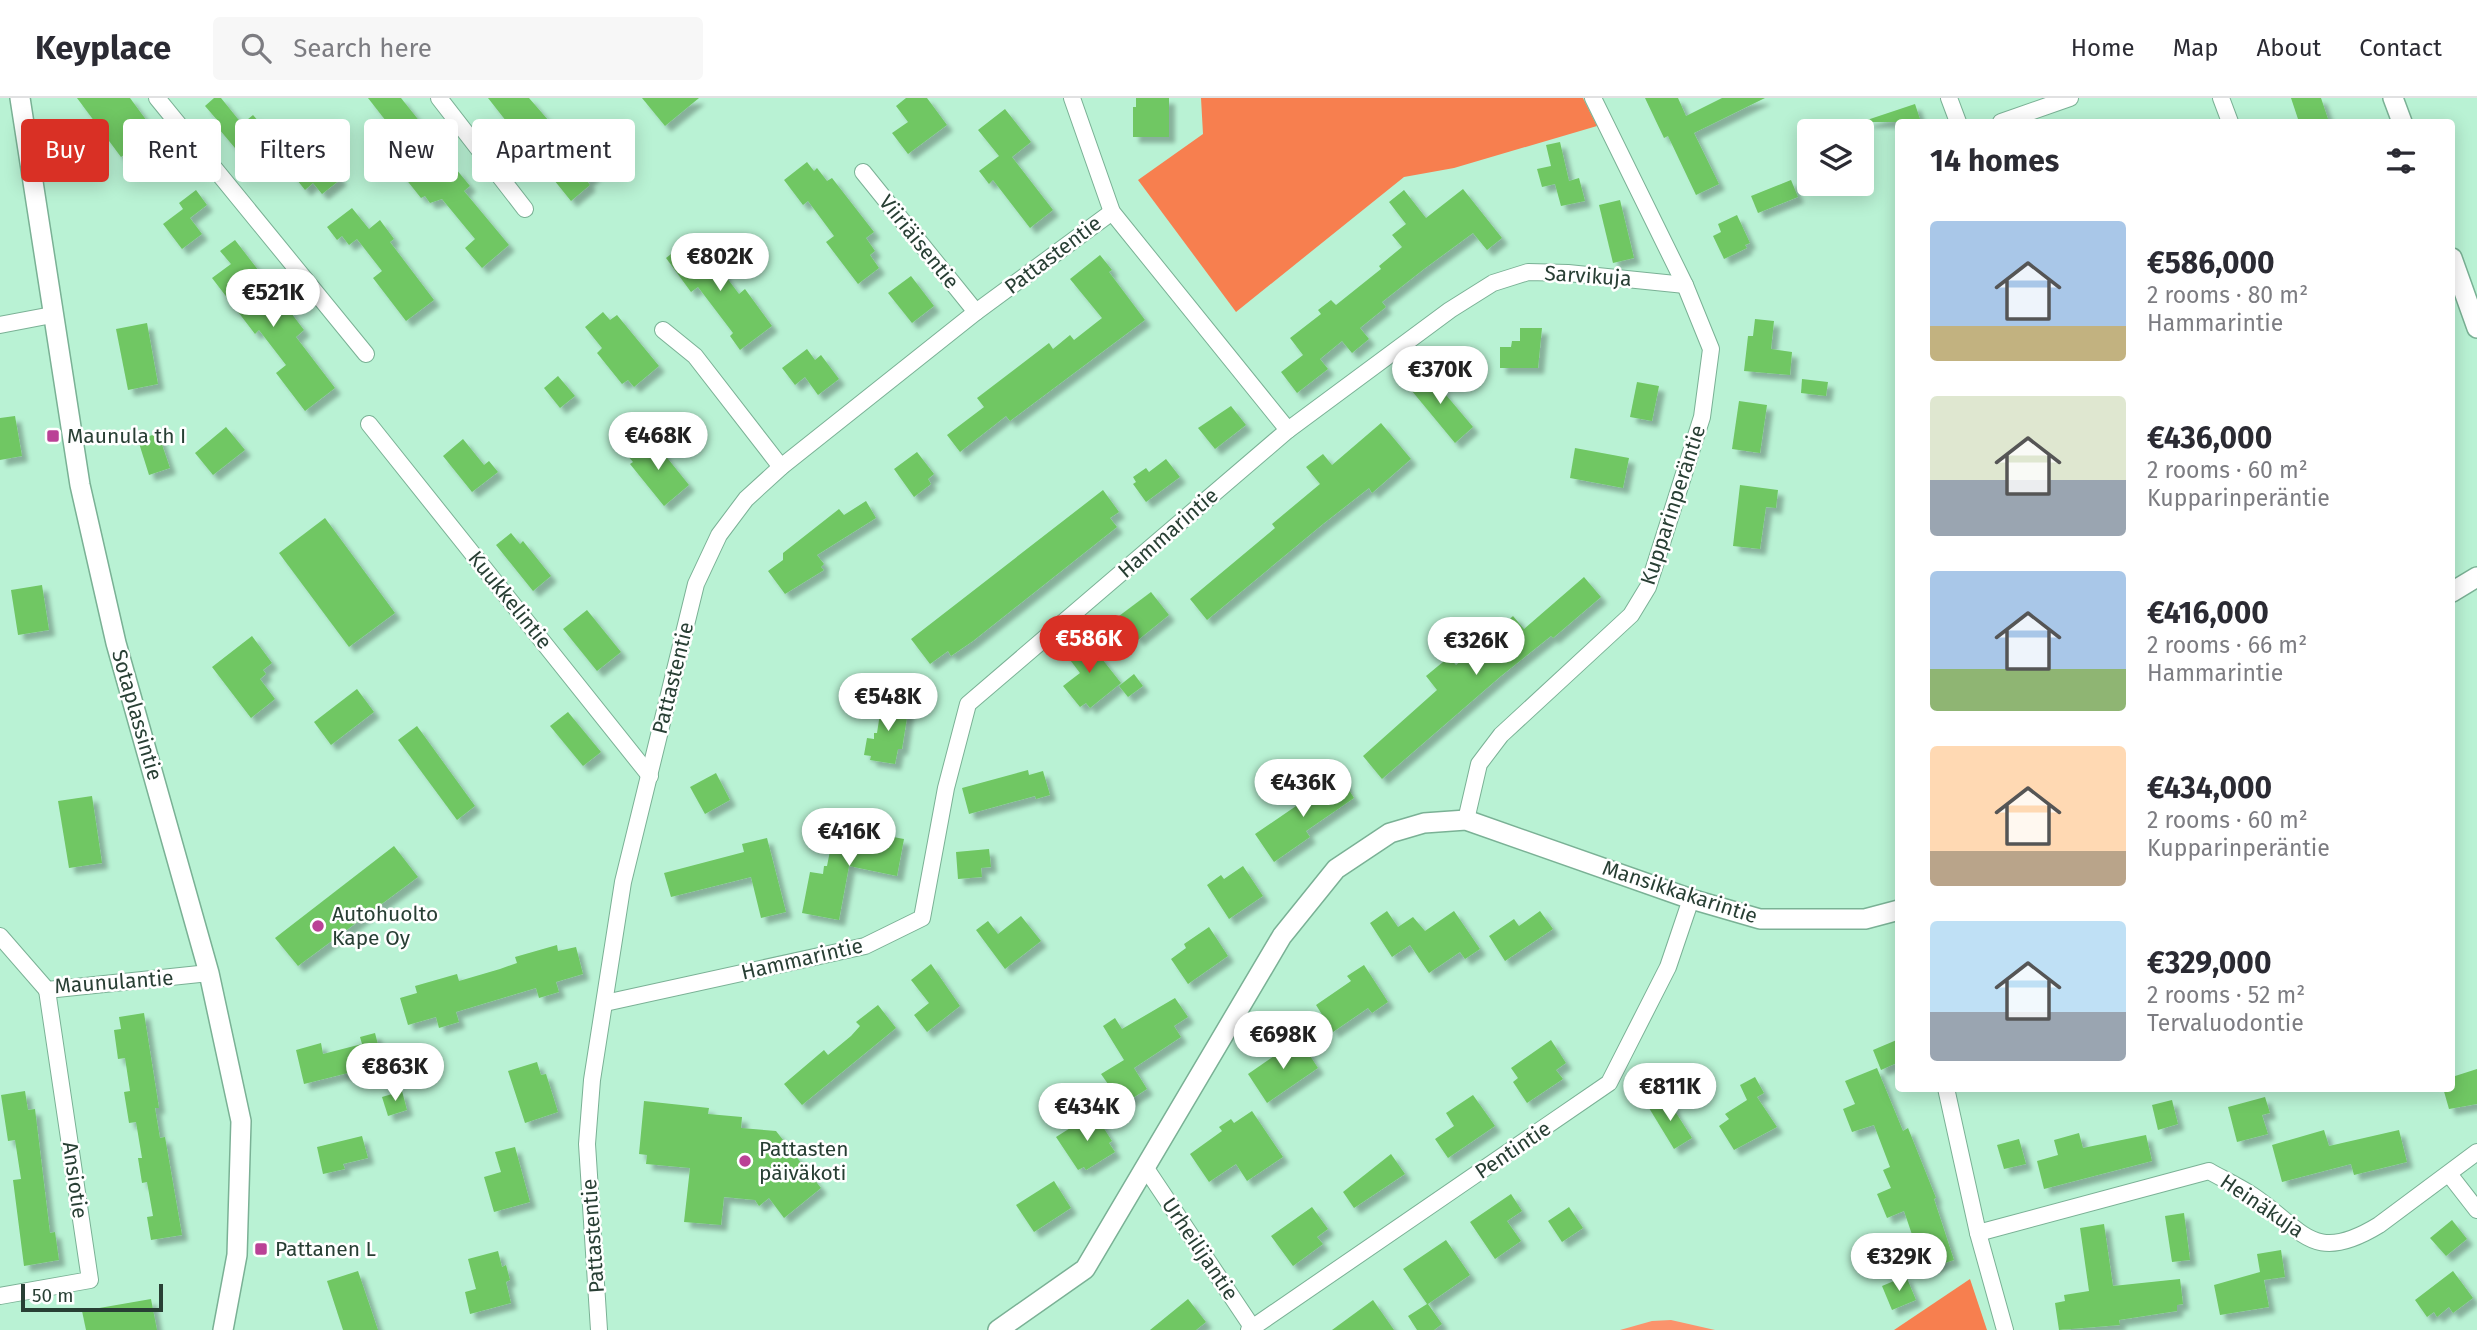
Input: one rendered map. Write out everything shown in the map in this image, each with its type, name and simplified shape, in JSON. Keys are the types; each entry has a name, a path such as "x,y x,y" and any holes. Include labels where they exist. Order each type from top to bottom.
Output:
{"street":[{"name":"Sotaplassintie","path":"20,98 80,485 116,643 209,974 241,1121 237,1255 223,1330"},
{"path":"157,98 366,354"},
{"path":"439,98 525,209"},
{"path":"1072,98 1112,212 1288,430"},
{"name":"Kupparinperäntie","path":"1466,820 1479,764 1501,735 1631,615 1648,587 1702,417 1711,349 1685,285 1593,98"},
{"path":"1949,98 1957,119"},
{"path":"2010,119 2070,98"},
{"path":"2221,98 2229,119"},
{"path":"2393,98 2401,119"},
{"name":"Viiriäisentie","path":"863,172 976,312"},
{"name":"Pattastentie","path":"599,1330 587,1144 592,1080 623,882 696,584 719,535 746,499 781,467 976,312 1112,212"},
{"path":"2455,266 2477,328"},
{"name":"Sarvikuja","path":"1288,430 1450,310 1493,283 1528,272 1568,272 1685,285"},
{"path":"0,325 52,315"},
{"path":"663,330 695,356 781,467"},
{"name":"Kuukkelintie","path":"369,424 650,776"},
{"name":"Hammarintie","path":"606,1003 865,946 922,918 946,788 968,704 1288,430"},
{"path":"2455,591 2477,577"},
{"path":"998,1330 1085,1269 1282,936 1336,869 1390,833 1424,822 1466,820"},
{"name":"Mansikkakarintie","path":"1466,820 1691,899 1760,919 1865,919 1895,911"},
{"name":"Pentintie","path":"1252,1329 1609,1083 1668,967 1691,899"},
{"name":"Maunulantie","path":"0,936 47,990 209,974"},
{"name":"Ansiotie","path":"0,1296 90,1280 47,990"},
{"path":"1947,1092 1978,1233 2005,1330"},
{"name":"Heinäkuja","path":"1978,1233 2209,1171 2253,1195 2298,1234 2315,1241 2332,1243 2363,1234 2477,1152"},
{"name":"Urheilijantie","path":"1145,1167 1252,1329"},
{"path":"2449,1174 2477,1210"}],"shaded area":[{"path":"1201,98 1583,98 1597,126 1454,168 1404,177 1236,312 1138,180 1203,134"},
{"path":"1970,1279 1987,1330 1894,1330"},
{"path":"1671,1320 1715,1330 1620,1330 1652,1321"}],"building":[{"path":"77,98 130,98 145,119 123,119 121,157 109,141 109,119 93,119"},
{"path":"214,98 221,98 238,119 235,119 235,148 221,131 221,119 216,119 205,106"},
{"path":"368,98 401,98 418,119 384,119"},
{"path":"488,98 529,98 547,119 505,119"},
{"path":"642,98 699,98 665,126"},
{"path":"906,98 927,98 947,125 908,154 892,133 908,122 896,106"},
{"path":"1136,98 1169,98 1169,137 1133,137 1133,107 1136,107"},
{"path":"1645,98 1678,98 1686,116 1722,98 1765,98 1694,133 1719,184 1696,195 1668,136 1664,138"},
{"path":"2291,98 2321,98 2328,119 2298,119"},
{"path":"1915,104 1920,119 1895,119 1895,122 1874,122 1874,119 1870,119"},
{"path":"1005,109 1031,142 1012,157 1053,210 1030,228 993,180 989,184 979,171 999,156 978,130"},
{"path":"1560,142 1569,181 1579,178 1585,201 1561,206 1555,184 1542,187 1537,169 1551,166 1546,145"},
{"path":"807,162 814,171 817,168 827,181 832,178 874,232 866,238 875,251 870,255 879,268 858,284 826,242 834,236 808,201 803,205 784,180"},
{"path":"458,171 470,186 464,191 509,245 482,268 465,248 475,239 442,199 430,203 425,196 421,198 408,182 458,182"},
{"path":"1791,180 1798,197 1758,213 1751,196"},
{"path":"299,182 337,182 322,194 313,183 305,190"},
{"path":"556,182 588,182 590,185 571,201"},
{"path":"1463,189 1502,238 1487,250 1473,233 1424,269 1382,302 1386,307 1360,328 1369,339 1352,353 1342,341 1320,359 1328,369 1297,393 1281,372 1303,355 1290,338 1321,314 1318,310 1331,300 1336,305 1381,269 1379,266 1402,247 1392,235 1406,224 1389,202 1404,190 1426,218"},
{"path":"196,190 207,205 190,218 202,234 182,249 163,224 183,209 179,203"},
{"path":"1620,200 1634,258 1613,263 1599,205"},
{"path":"352,208 369,229 380,220 394,239 390,242 434,300 406,321 373,278 382,271 357,239 349,245 342,236 337,240 327,227"},
{"path":"1737,215 1750,243 1745,245 1747,248 1724,259 1713,236 1721,232 1718,224"},
{"path":"235,240 262,275 250,285 275,318 288,309 304,330 296,337 335,388 305,411 276,373 286,365 259,330 255,334 212,278 231,264 220,251"},
{"path":"689,240 703,259 717,248 729,263 721,270 739,294 745,289 772,326 740,350 730,336 733,333 698,287 691,292 666,258"},
{"path":"1100,255 1112,270 1109,272 1145,320 1010,421 1006,416 960,452 947,435 984,407 977,398 1049,343 1053,349 1070,335 1074,340 1102,318 1070,279"},
{"path":"911,276 934,306 912,323 888,293"},
{"path":"603,312 610,320 617,315 659,366 634,387 628,380 622,384 597,353 602,348 585,327"},
{"path":"1755,319 1774,321 1771,349 1792,352 1790,375 1744,371 1748,336 1753,336"},
{"path":"147,323 158,384 128,390 116,329"},
{"path":"1520,328 1542,328 1538,368 1500,368 1500,347 1511,347 1512,341 1520,341"},
{"path":"807,349 815,360 821,355 839,379 818,395 805,377 795,385 782,368"},
{"path":"1425,370 1473,427 1455,443 1407,385"},
{"path":"558,376 575,396 560,408 544,388"},
{"path":"1802,379 1828,382 1826,396 1801,393"},
{"path":"1637,382 1659,386 1652,421 1630,417"},
{"path":"1739,401 1767,405 1760,453 1732,449"},
{"path":"1231,406 1246,425 1215,449 1198,428"},
{"path":"15,416 22,456 0,460 0,418"},
{"path":"1381,423 1411,459 1372,493 1369,488 1323,524 1207,620 1190,599 1275,528 1272,524 1320,484 1306,467 1323,454 1332,465"},
{"path":"226,427 245,450 213,475 195,453"},
{"path":"158,433 170,468 149,475 138,440"},
{"path":"463,439 484,465 489,461 498,472 472,492 443,456"},
{"path":"648,440 653,446 656,444 689,485 664,506 630,464 633,462 628,456"},
{"path":"1575,448 1629,458 1623,488 1570,478"},
{"path":"917,452 934,474 928,479 931,484 914,497 894,469"},
{"path":"1166,459 1180,477 1146,502 1133,484 1136,482 1133,477 1146,468 1149,472"},
{"path":"1740,485 1778,490 1776,508 1766,507 1760,549 1733,546"},
{"path":"1103,490 1119,512 1110,518 1117,527 973,641 951,656 948,651 930,664 911,639"},
{"path":"866,501 876,518 817,555 824,564 821,567 824,570 785,594 768,571 783,560 783,553 839,509 844,515"},
{"path":"325,518 395,613 349,647 279,553"},
{"path":"511,533 520,544 523,541 551,576 533,591 496,545"},
{"path":"1584,577 1601,597 1553,638 1551,636 1501,676 1382,779 1363,756 1437,690 1426,676 1449,657 1456,665 1479,646 1483,651 1506,632 1502,626 1513,616 1524,629"},
{"path":"42,585 49,630 18,635 11,590"},
{"path":"1151,592 1169,615 1138,640 1119,616"},
{"path":"587,610 621,652 597,671 563,629"},
{"path":"252,636 272,663 263,670 266,674 260,679 275,699 251,718 212,667"},
{"path":"1084,636 1121,683 1090,708 1086,703 1080,707 1063,686 1080,673 1064,652"},
{"path":"1134,674 1143,686 1128,697 1119,686"},
{"path":"357,689 374,712 331,745 314,722"},
{"path":"882,701 909,705 902,749 898,749 895,764 870,760 871,756 864,755 867,738 874,739 874,733 877,733"},
{"path":"568,712 601,752 583,766 550,726"},
{"path":"417,726 475,806 457,820 398,740"},
{"path":"1028,770 1029,775 1043,771 1050,795 1036,799 1035,796 969,814 962,788"},
{"path":"716,773 730,800 705,814 690,787"},
{"path":"1340,776 1354,798 1306,831 1310,837 1274,862 1255,834"},
{"path":"92,796 102,863 69,868 58,801"},
{"path":"835,826 904,839 897,876 849,866 839,920 802,913 810,872 823,874"},
{"path":"767,838 786,912 761,918 751,877 671,897 664,873 744,852 742,844"},
{"path":"394,846 418,877 298,966 275,938"},
{"path":"989,849 991,867 981,868 982,877 958,879 956,852"},
{"path":"1243,866 1263,896 1229,919 1207,885 1221,875 1224,879"},
{"path":"1387,911 1398,927 1413,917 1425,931 1454,911 1480,949 1465,959 1460,952 1429,973 1410,945 1392,957 1370,923"},
{"path":"1540,911 1553,929 1505,961 1489,936 1514,919 1519,926"},
{"path":"1021,916 1041,941 1005,969 976,930 988,921 998,934"},
{"path":"1209,927 1228,956 1188,984 1171,959 1186,948 1184,944"},
{"path":"557,945 558,951 576,947 583,974 556,982 559,992 539,998 536,988 456,1012 459,1022 439,1028 436,1017 408,1025 400,998 417,993 415,986 457,974 459,981 517,963 515,957"},
{"path":"931,964 960,1006 927,1032 914,1015 929,1003 911,980"},
{"path":"1364,965 1388,1002 1372,1013 1368,1008 1333,1032 1316,1005 1351,981 1347,976"},
{"path":"1175,998 1188,1017 1174,1026 1181,1037 1134,1068 1147,1089 1111,1112 1098,1091 1108,1084 1101,1074 1124,1060 1103,1026 1115,1018 1122,1029"},
{"path":"878,1005 896,1028 802,1105 784,1084 824,1050 828,1055 851,1036 860,1026 856,1022"},
{"path":"144,1013 159,1108 155,1108 160,1138 165,1137 182,1235 151,1240 147,1217 153,1216 147,1182 142,1183 138,1158 142,1158 136,1122 129,1123 124,1092 130,1091 125,1058 118,1059 114,1030 121,1029 119,1017"},
{"path":"375,1033 386,1075 370,1079 368,1068 304,1084 296,1050 321,1043 323,1054 362,1044 360,1037"},
{"path":"1299,1039 1318,1068 1267,1103 1248,1074"},
{"path":"1551,1040 1566,1063 1556,1070 1563,1079 1527,1103 1513,1082 1518,1078 1511,1068"},
{"path":"1895,1041 1895,1064 1881,1070 1873,1050"},
{"path":"537,1062 541,1075 546,1074 558,1112 525,1123 508,1071"},
{"path":"1877,1068 1903,1131 1908,1128 1936,1198 1934,1199 1954,1260 1924,1270 1904,1211 1887,1218 1877,1194 1891,1188 1883,1170 1890,1167 1874,1125 1852,1132 1843,1109 1855,1104 1845,1081"},
{"path":"2477,1069 2477,1104 2449,1109 2444,1092 2455,1092 2455,1076"},
{"path":"1755,1077 1764,1093 1757,1097 1777,1127 1734,1150 1719,1126 1729,1119 1725,1114 1747,1100 1740,1085"},
{"path":"25,1091 28,1110 35,1109 50,1233 55,1232 59,1260 24,1266 13,1180 21,1179 15,1140 8,1141 1,1095"},
{"path":"402,1091 407,1110 388,1116 382,1097"},
{"path":"1473,1095 1495,1126 1448,1158 1435,1139 1454,1126 1446,1113"},
{"path":"1666,1097 1692,1138 1674,1149 1649,1108"},
{"path":"2265,1097 2270,1113 2262,1115 2268,1134 2237,1142 2228,1107"},
{"path":"2172,1100 2178,1124 2158,1130 2152,1105"},
{"name":"Pattasten päiväkoti","path":"644,1101 709,1108 708,1114 742,1117 741,1128 776,1131 821,1188 784,1218 769,1198 759,1206 755,1200 724,1197 721,1225 684,1222 690,1168 646,1164 647,1155 639,1154"},
{"path":"1252,1111 1283,1157 1247,1181 1236,1164 1209,1182 1190,1154 1222,1131 1219,1127 1231,1119 1234,1123"},
{"path":"1094,1113 1112,1141 1109,1143 1115,1152 1086,1170 1084,1167 1078,1170 1056,1137"},
{"path":"2324,1130 2329,1146 2399,1130 2407,1162 2354,1175 2351,1164 2282,1182 2272,1145"},
{"path":"2079,1133 2083,1148 2146,1135 2152,1161 2044,1189 2037,1161 2058,1155 2054,1140"},
{"path":"362,1136 368,1158 343,1164 345,1169 323,1174 317,1147"},
{"path":"2019,1139 2026,1164 2004,1169 1997,1145"},
{"path":"515,1147 530,1202 494,1212 484,1177 501,1172 495,1152"},
{"path":"1391,1154 1405,1174 1354,1208 1343,1192"},
{"path":"1054,1181 1071,1208 1034,1232 1016,1205"},
{"path":"1511,1194 1522,1211 1507,1221 1521,1241 1495,1259 1470,1222"},
{"path":"1312,1207 1328,1229 1317,1237 1323,1244 1293,1266 1271,1236"},
{"path":"1569,1207 1583,1228 1562,1242 1548,1221"},
{"path":"2184,1213 2190,1260 2172,1262 2165,1216"},
{"path":"2452,1220 2467,1239 2446,1256 2430,1238"},
{"path":"2104,1224 2113,1286 2180,1279 2183,1304 2177,1305 2177,1311 2119,1320 2120,1325 2059,1330 2055,1303 2065,1301 2064,1295 2089,1291 2080,1228"},
{"path":"1446,1240 1470,1275 1428,1304 1442,1324 1434,1330 1417,1330 1408,1316 1427,1304 1403,1269"},
{"path":"2281,1250 2285,1277 2264,1280 2269,1307 2220,1315 2214,1285 2260,1272 2257,1254"},
{"path":"498,1251 502,1267 506,1265 510,1280 506,1282 511,1303 470,1314 465,1292 476,1289 468,1259"},
{"path":"358,1271 378,1330 343,1330 327,1281"},
{"path":"2453,1271 2473,1298 2453,1313 2449,1307 2437,1317 2434,1312 2427,1317 2415,1300"},
{"path":"1906,1276 1916,1300 1892,1310 1882,1286"},
{"path":"151,1299 157,1330 86,1330 82,1311"},
{"path":"1188,1299 1206,1322 1196,1330 1150,1330"},
{"path":"1373,1300 1394,1330 1332,1330"}],"place":[{"name":"Maunula th I","path":"53,436"},
{"name":"Autohuolto Kape Oy","path":"318,926"},
{"name":"Pattasten päiväkoti","path":"745,1161"},
{"name":"Pattanen L","path":"261,1249"}]}
